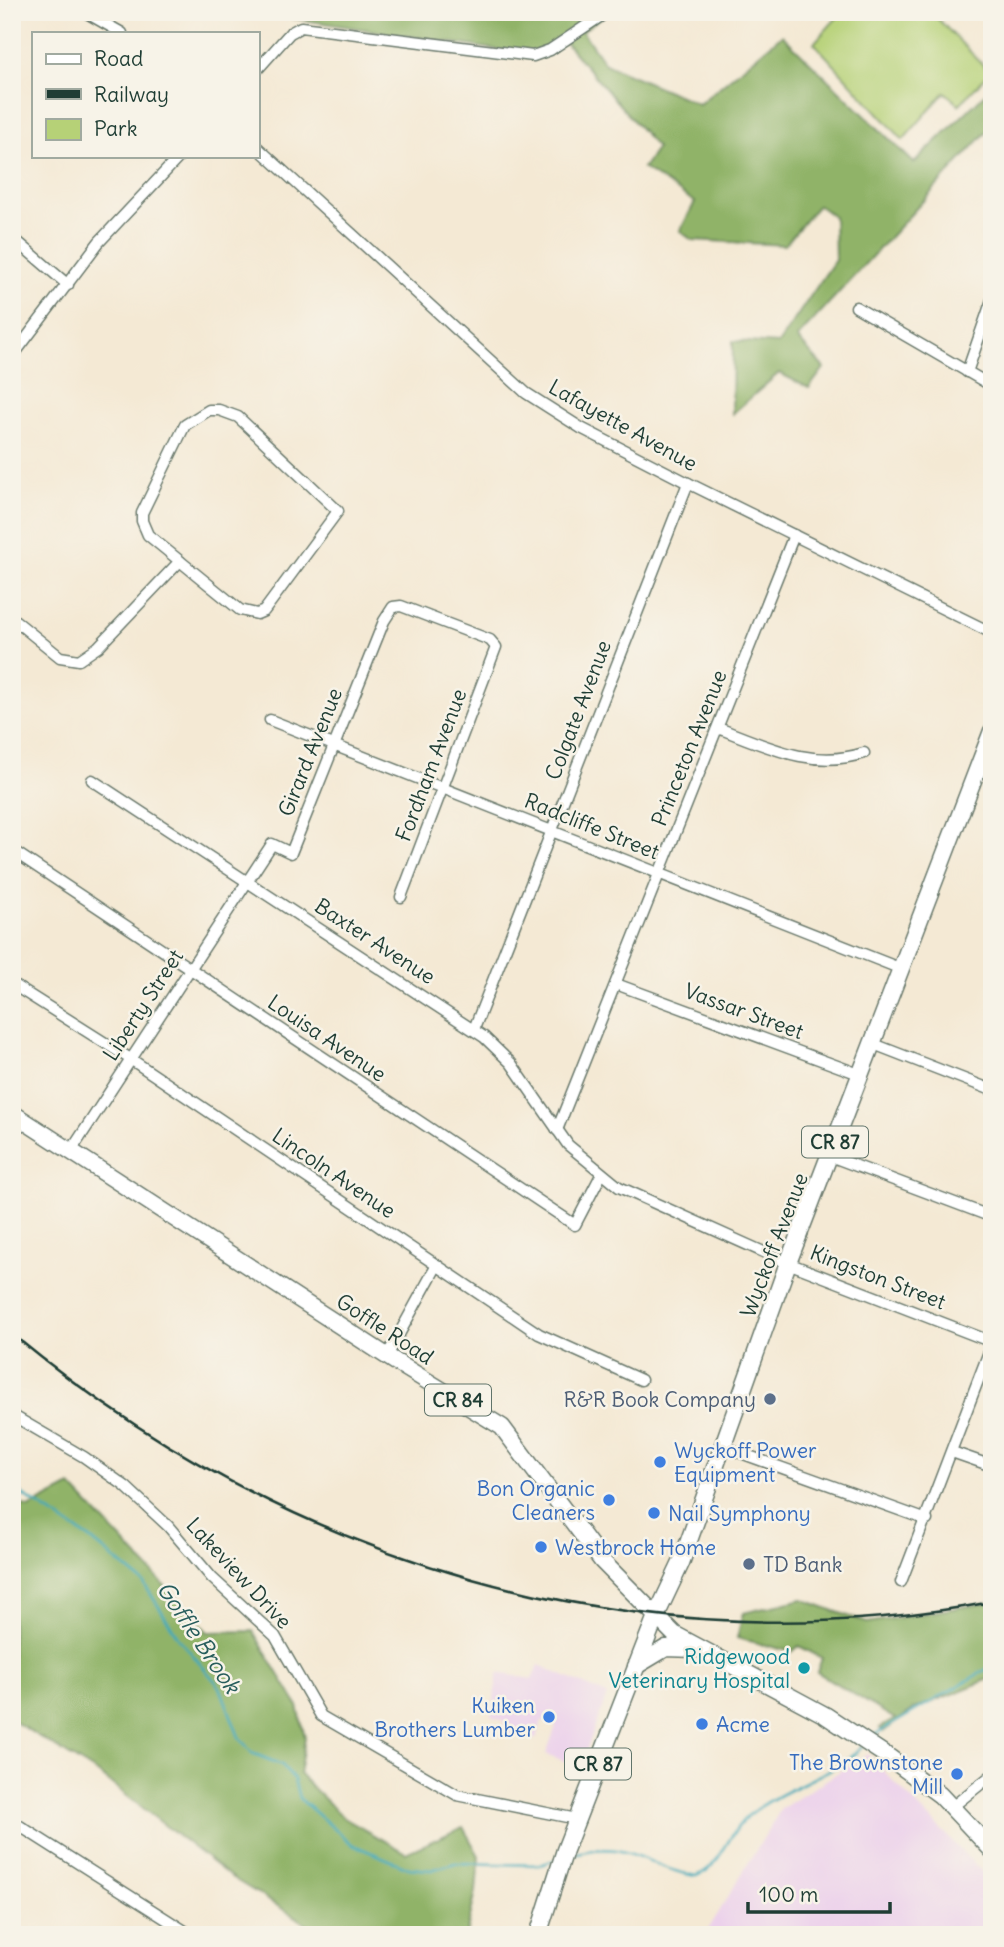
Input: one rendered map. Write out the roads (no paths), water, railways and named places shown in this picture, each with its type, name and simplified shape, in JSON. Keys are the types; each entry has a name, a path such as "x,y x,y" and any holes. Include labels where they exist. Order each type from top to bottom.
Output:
{"main road":[{"name":"Wyckoff Avenue","path":"656,1616 681,1563 788,1263 992,731"},
{"name":"Goffle Road","path":"12,1112 387,1356 502,1427 602,1561 674,1634 857,1736 890,1758 952,1807 992,1850"},
{"name":"CR 87","path":"538,1935 576,1819 656,1616"},
{"path":"636,1666 666,1648 704,1650"}],"street":[{"path":"85,12 120,32"},
{"path":"259,68 290,33 301,27 533,56 550,50 607,12"},
{"name":"Lafayette Avenue","path":"259,149 526,393 581,428 688,483 992,632"},
{"path":"12,357 99,242 178,158"},
{"path":"12,237 68,285"},
{"path":"967,372 992,300"},
{"path":"856,306 992,386"},
{"path":"209,410 219,410 237,417 338,511 264,611 257,614 245,613 180,561 148,535 142,521 142,513 185,425 209,410"},
{"name":"Colgate Avenue","path":"474,1029 688,483"},
{"name":"Princeton Avenue","path":"557,1130 794,535"},
{"path":"12,618 60,657 79,660 98,647 180,561"},
{"name":"Girard Avenue","path":"246,880 272,844 291,853 384,621 393,607 401,606 466,631 496,647"},
{"name":"Fordham Avenue","path":"401,897 496,647"},
{"name":"Radcliffe Street","path":"270,720 900,968"},
{"path":"718,728 805,759 837,759 864,753"},
{"name":"Baxter Avenue","path":"92,780 474,1029 511,1063 568,1145 601,1175"},
{"name":"Louisa Avenue","path":"12,850 575,1225 601,1175"},
{"name":"Liberty Street","path":"71,1151 246,880"},
{"name":"Lincoln Avenue","path":"12,984 132,1060 539,1334 641,1380"},
{"name":"Vassar Street","path":"616,984 859,1074"},
{"path":"871,1043 992,1090"},
{"path":"830,1156 992,1217"},
{"name":"Kingston Street","path":"601,1175 637,1197 788,1263 992,1343"},
{"path":"387,1356 437,1265"},
{"path":"901,1583 992,1343"},
{"name":"Lakeview Drive","path":"12,1415 84,1457 125,1486 168,1525 212,1578 275,1636 321,1716 457,1795 576,1819"},
{"path":"724,1447 924,1519"},
{"path":"952,1452 992,1466"},
{"path":"952,1807 992,1775"},
{"path":"12,1821 191,1935"}],"waterway":[{"name":"Goffle Brook","path":"12,1488 89,1538 143,1582 180,1640 220,1687 239,1737 252,1753 282,1765 294,1779 299,1798 353,1845 409,1868 431,1870 455,1863 540,1865 555,1860"},
{"name":"Goffle Brook","path":"871,1737 992,1666"},
{"name":"Goffle Brook","path":"571,1855 591,1850 623,1851 697,1876 719,1857 749,1815 762,1805 837,1766 862,1747"}],"railway":[{"path":"12,1334 120,1414 232,1482 350,1537 472,1579 598,1607 727,1620 859,1619 992,1602"}],"place":[{"name":"R&R Book Company","path":"770,1399"},
{"name":"Wyckoff Power Equipment","path":"660,1462"},
{"name":"Bon Organic Cleaners","path":"609,1500"},
{"name":"Nail Symphony","path":"654,1513"},
{"name":"Westbrock Home","path":"541,1547"},
{"name":"TD Bank","path":"749,1564"},
{"name":"Ridgewood Veterinary Hospital","path":"804,1668"},
{"name":"Kuiken Brothers Lumber","path":"549,1717"},
{"name":"Acme","path":"702,1724"},
{"name":"The Brownstone Mill","path":"957,1774"}]}
